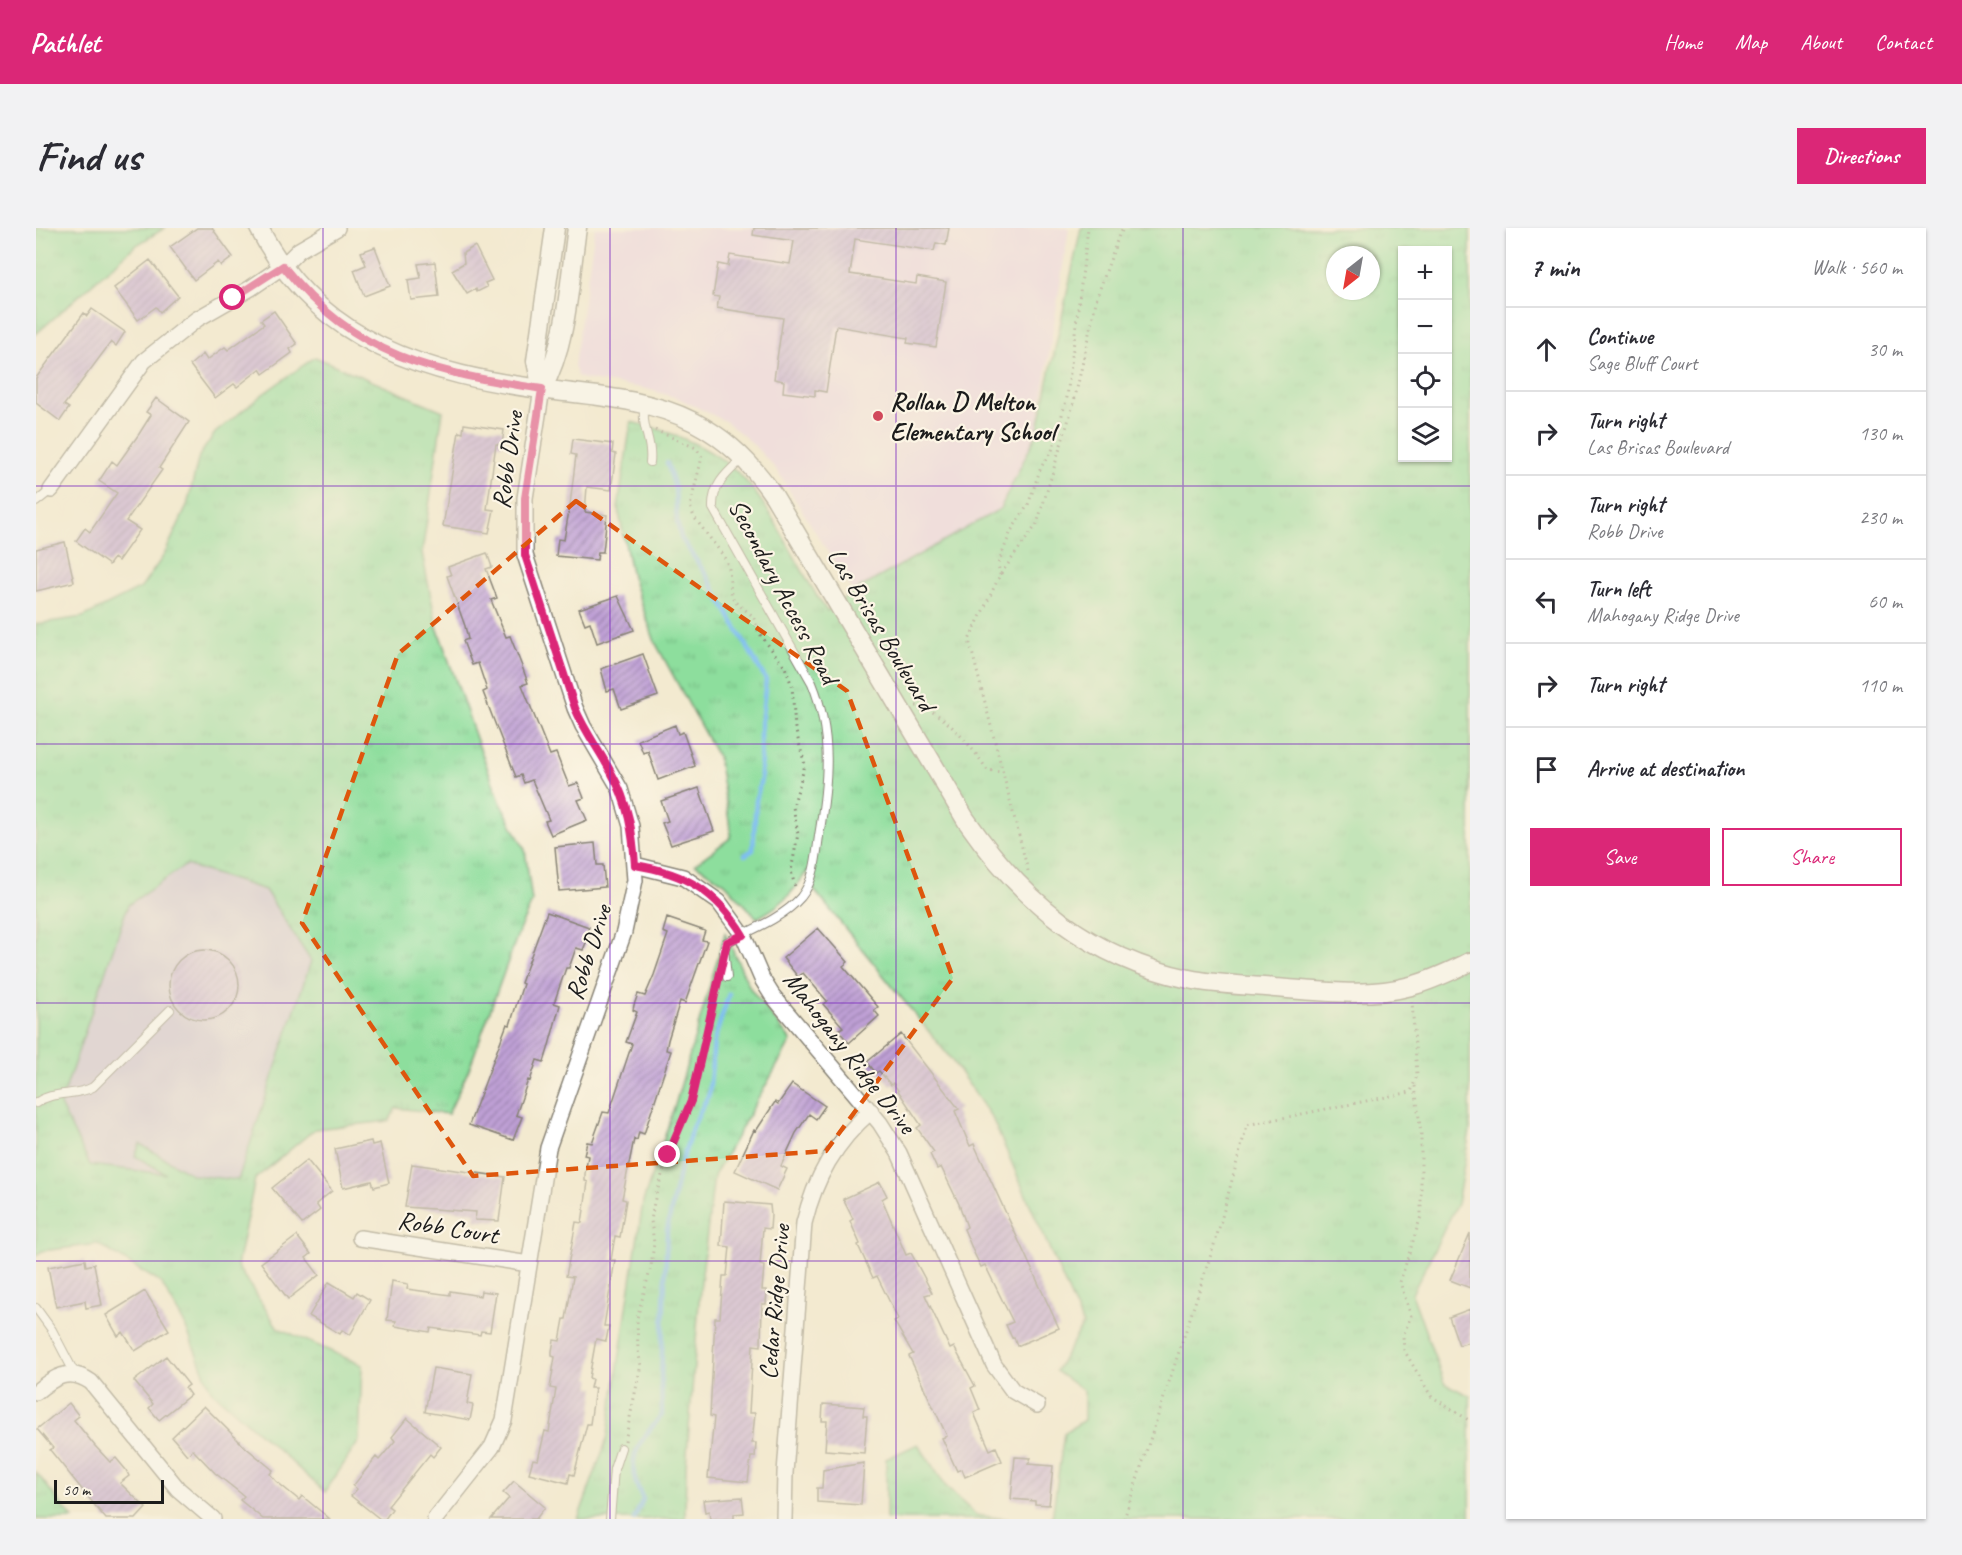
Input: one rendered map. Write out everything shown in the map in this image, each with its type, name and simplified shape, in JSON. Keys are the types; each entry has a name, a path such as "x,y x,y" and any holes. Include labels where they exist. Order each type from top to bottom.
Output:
{"street":[{"name":"Las Brisas Boulevard","path":"259,228 283,266 309,295 336,320 397,356 457,375 645,405 695,423 744,458 774,496 966,820 990,855 1018,887 1039,906 1092,943 1156,971 1219,984 1323,992 1358,993 1410,987 1470,962"},
{"path":"51,490 144,361 205,313 251,288 283,266 299,249 336,228"},
{"name":"Robb Drive","path":"542,389 536,361 555,228"},
{"name":"Robb Drive","path":"435,1519 492,1447 504,1420 548,1148 624,932 633,894 635,865 631,826 620,789 583,726 536,595 525,555 525,498 542,389 552,371 560,342 577,228"},
{"name":"Mahogany Ridge Drive","path":"635,865 670,872 696,885 719,902 743,935 762,979 772,995 871,1111 899,1153 994,1365 1012,1391 1037,1405"},
{"name":"Cedar Ridge Drive","path":"784,1519 784,1473 804,1223 814,1187 832,1154 849,1130 871,1111"},
{"name":"Robb Court","path":"360,1238 529,1264"},
{"path":"36,1392 58,1375 75,1374 98,1388 178,1489 213,1519"}],"lane":[{"path":"645,405 644,427 652,450 650,462"},
{"name":"Secondary Access Road","path":"725,958 727,942 780,914 801,896 814,869 827,792 829,763 822,711 812,683 713,508 714,491 744,458"},
{"path":"36,502 51,490"},
{"path":"725,958 727,977"},
{"path":"36,1103 50,1095 84,1092 93,1087 170,1010"},
{"path":"36,1308 52,1330 75,1374"},
{"path":"610,1519 614,1469 621,1448"}],"path":[{"path":"1000,575 998,564 1011,531 1028,505 1041,467 1052,451 1067,397 1088,228"},
{"path":"1119,228 1119,235"},
{"path":"1018,887 1029,874 969,640 1000,575 1037,524 1074,402 1097,297 1119,235 1124,228"},
{"path":"644,427 683,440 696,448 702,457 690,506 694,517 729,568 731,594 735,602 753,616 759,633 785,667 792,686 795,728 805,765 793,807 798,834 791,871 794,885 801,896"},
{"path":"899,708 919,705 951,723 957,735 976,751 987,770 1001,772"},
{"path":"621,1448 630,1426 641,1365 637,1318 651,1267 654,1243 651,1221 654,1202 668,1155 691,1101 716,984 725,958"},
{"path":"1124,1519 1216,1239 1247,1125 1411,1092 1418,1075 1410,987"},
{"path":"1415,1086 1421,1134 1421,1216 1400,1282 1411,1316 1403,1336 1404,1350 1416,1375 1431,1396 1470,1421"}],"highlighted area":[{"path":"576,501 847,691 953,978 826,1151 473,1176 302,923 398,654"}],"shaded area":[{"name":"Rollan D Melton Elementary School","path":"595,228 1069,228 1037,433 1000,509 853,592 776,469 752,443 727,422 678,398 643,388 583,379 577,376 574,365"},
{"path":"186,865 265,891 311,961 239,1180 193,1175 140,1144 135,1156 167,1174 90,1165 60,1105 128,904"}],"green space":[{"path":"36,228 165,228 135,246 36,334"},
{"path":"1081,228 1470,228 1470,1130 1457,1204 1412,1294 1444,1383 1470,1396 1470,1519 1052,1519 1064,1433 1084,1420 1084,1391 1056,1371 1083,1325 992,1118 951,1059 815,891 807,871 786,898 757,918 725,883 695,864 729,839 731,832 718,758 655,642 632,577 618,508 631,422 692,442 733,468 768,510 827,611 853,592 1000,509 1037,433"},
{"path":"315,357 443,411 422,553 437,627 501,804 525,850 532,902 520,928 469,1069 448,1114 396,1108 389,1121 315,1129 255,1179 237,1266 278,1328 362,1365 359,1441 325,1492 211,1390 184,1323 161,1283 98,1244 42,1251 36,1256 36,624 83,617 141,588 164,555 187,506 199,456 215,433 263,394","holes":["186,865 265,890 311,961 238,1180 193,1175 140,1144 135,1156 166,1174 90,1165 60,1105 128,905"]},
{"path":"725,933 750,988 791,1041 714,1176 700,1290 686,1466 685,1519 578,1519 607,1439 643,1202 676,1102"},
{"path":"918,1444 947,1488 976,1515 1009,1519 886,1519 886,1459"},
{"path":"36,1472 73,1519 36,1519"}],"building":[{"path":"197,228 212,228 233,257 221,266 218,262 194,280 170,247"},
{"path":"754,228 949,228 946,245 936,243 934,251 855,239 850,274 916,284 917,277 946,282 936,347 907,343 908,338 836,326 826,392 815,390 815,396 783,392 784,381 774,379 783,318 717,308 719,297 713,296 718,264 728,266 730,255 790,264 794,241 753,235"},
{"path":"475,246 492,280 485,283 487,287 467,294 452,270 464,263 463,253"},
{"path":"375,247 390,286 364,296 354,270 366,265 361,252"},
{"path":"150,260 178,296 160,312 156,307 138,320 114,288"},
{"path":"435,262 439,297 411,300 408,280 421,278 418,264"},
{"path":"92,309 125,332 116,346 111,342 64,405 69,408 60,421 36,403 36,378 84,313 87,316"},
{"path":"274,311 297,344 290,349 292,353 263,374 260,369 237,387 234,384 215,398 190,365 203,354 207,360 225,347 228,350 264,324 261,320"},
{"path":"156,398 189,422 159,468 162,470 126,521 140,530 118,561 114,558 109,565 76,541 85,528 90,532 117,493 99,481 112,461 117,465 139,434 151,415 146,412"},
{"path":"464,424 504,430 502,445 496,444 487,509 494,510 489,533 443,526 459,432 463,433"},
{"path":"573,439 613,444 612,453 616,454 611,490 587,487 585,512 607,515 603,552 598,552 597,560 556,556 558,539 564,540 570,505 576,455 571,454"},
{"path":"65,542 74,582 36,591 36,549"},
{"path":"487,553 492,567 486,569 497,598 491,600 506,637 510,636 523,669 528,683 522,685 550,755 556,753 569,786 578,783 584,798 578,800 587,820 551,835 545,821 549,820 532,780 524,783 521,775 516,777 483,692 487,690 478,663 472,665 463,641 468,639 465,626 447,576 451,575 448,567"},
{"path":"618,596 634,630 597,643 590,622 585,624 579,609"},
{"path":"643,654 658,696 621,709 614,689 607,691 601,669"},
{"path":"675,725 678,734 683,732 695,766 658,780 648,751 643,753 638,740"},
{"path":"699,788 714,831 671,845 662,823 668,821 661,801"},
{"path":"595,843 597,865 603,865 605,887 559,891 555,847"},
{"path":"547,912 589,927 585,937 588,938 583,950 576,948 569,968 566,968 554,1003 560,1005 544,1062 537,1060 530,1081 528,1080 516,1115 522,1117 513,1140 469,1125 507,1024 510,1025 523,984 521,983"},
{"path":"667,918 705,931 702,940 707,941 685,1003 680,1001 666,1050 671,1051 644,1134 639,1132 637,1140 634,1139 622,1199 626,1200 620,1237 615,1236 611,1260 615,1260 604,1326 609,1326 606,1341 596,1339 589,1378 592,1379 590,1388 595,1388 590,1424 587,1424 574,1475 570,1474 568,1483 529,1473 533,1459 538,1460 545,1431 549,1432 556,1389 550,1388 555,1357 552,1356 552,1351 554,1340 560,1341 564,1319 566,1319 573,1277 566,1276 576,1222 582,1223 588,1182 585,1181 585,1174 588,1156 584,1155 587,1142 592,1143 603,1112 609,1113 632,1044 626,1042 637,1012 633,1010 634,1005 638,994 645,996 654,975 668,934 663,932"},
{"path":"818,928 848,962 843,966 878,1007 874,1010 879,1016 849,1043 838,1030 843,1027 823,1004 827,1001 803,973 798,977 783,958"},
{"path":"204,950 217,953 229,960 236,972 239,985 236,998 229,1010 217,1017 204,1020 191,1017 179,1010 172,998 169,985 172,972 179,960 191,953"},
{"path":"901,1034 959,1109 955,1111 970,1146 974,1144 1059,1328 1017,1346 1014,1337 1012,1338 1006,1325 1013,1322 985,1265 981,1267 974,1253 964,1229 967,1227 959,1204 941,1167 937,1169 930,1154 934,1152 917,1128 921,1125 893,1083 891,1085 879,1071 876,1073 867,1062"},
{"path":"792,1084 825,1106 816,1119 809,1114 796,1133 781,1166 787,1169 777,1190 735,1171 754,1130 756,1131 775,1102 778,1104"},
{"path":"371,1141 372,1145 380,1143 389,1183 374,1187 372,1181 343,1188 335,1149"},
{"path":"307,1160 332,1191 316,1204 320,1210 302,1224 272,1188"},
{"path":"412,1164 505,1177 499,1221 475,1220 476,1212 405,1207"},
{"path":"880,1182 887,1196 882,1199 906,1255 911,1253 925,1279 932,1293 925,1295 950,1349 954,1347 975,1386 971,1388 980,1410 974,1413 990,1450 996,1447 1002,1461 965,1477 962,1469 957,1471 942,1438 947,1436 909,1356 913,1354 894,1321 898,1319 877,1276 873,1278 858,1245 860,1244 850,1221 853,1219 843,1199"},
{"path":"724,1201 770,1205 771,1215 770,1229 763,1228 760,1265 764,1266 762,1290 767,1290 766,1304 762,1304 761,1346 753,1345 749,1413 755,1413 752,1443 756,1443 755,1457 751,1457 748,1482 708,1478 714,1417 710,1416 715,1318 720,1318 723,1276 727,1276 730,1247 721,1246"},
{"path":"1470,1233 1470,1288 1450,1280"},
{"path":"297,1236 311,1254 306,1258 319,1275 288,1299 261,1263"},
{"path":"85,1260 86,1266 94,1264 102,1305 86,1308 85,1301 56,1307 48,1267"},
{"path":"392,1281 408,1284 407,1289 450,1295 450,1291 480,1296 481,1291 496,1293 490,1332 481,1331 480,1335 431,1328 430,1332 395,1326 396,1321 387,1320"},
{"path":"329,1282 354,1297 357,1292 370,1300 350,1335 342,1330 340,1334 309,1316"},
{"path":"145,1291 169,1330 135,1351 123,1332 118,1336 106,1315"},
{"path":"1470,1309 1470,1342 1459,1345 1449,1317"},
{"path":"166,1356 189,1385 185,1388 190,1395 159,1420 149,1408 153,1404 134,1381"},
{"path":"433,1368 472,1374 467,1404 473,1405 470,1420 425,1412"},
{"path":"69,1403 79,1416 74,1420 95,1446 110,1462 116,1458 126,1470 129,1476 120,1483 146,1508 136,1519 106,1519 50,1450 53,1448 37,1429"},
{"path":"823,1404 864,1407 863,1416 867,1416 864,1453 825,1450 827,1421 822,1421"},
{"path":"204,1406 244,1446 273,1470 270,1474 276,1481 299,1500 302,1496 330,1519 263,1519 240,1500 244,1496 215,1473 193,1450 187,1455 172,1437"},
{"path":"407,1418 441,1447 433,1457 430,1454 388,1506 392,1509 385,1519 380,1519 351,1496 357,1489 353,1486 376,1457 379,1460 395,1441 392,1437"},
{"path":"1015,1457 1031,1458 1028,1464 1053,1466 1049,1505 1011,1499"},
{"path":"864,1463 861,1505 817,1502 817,1488 822,1488 823,1470"},
{"path":"514,1481 545,1507 536,1519 491,1519 509,1498 503,1493"},
{"path":"742,1497 744,1513 734,1514 734,1519 710,1519 709,1511 705,1512 703,1500"}],"waterway":[{"path":"667,463 675,488 677,522 681,538 707,576 766,680 760,733 761,779 756,800 753,850 745,855"},
{"path":"634,1519 643,1499 637,1486 633,1464 640,1444 662,1415 661,1378 667,1230 680,1168 692,1128 709,1094 714,1041 729,994"}],"place":[{"name":"Rollan D Melton Elementary School","path":"878,416"}],"route":[{"path":"233,298 283,266 336,320 397,356 428,368 457,375 542,389 525,498 525,555 528,572 575,708 620,789 631,826 635,865 670,872 707,892 727,911 743,935 727,942 724,949 725,958 708,1015 691,1101 668,1155"}]}
